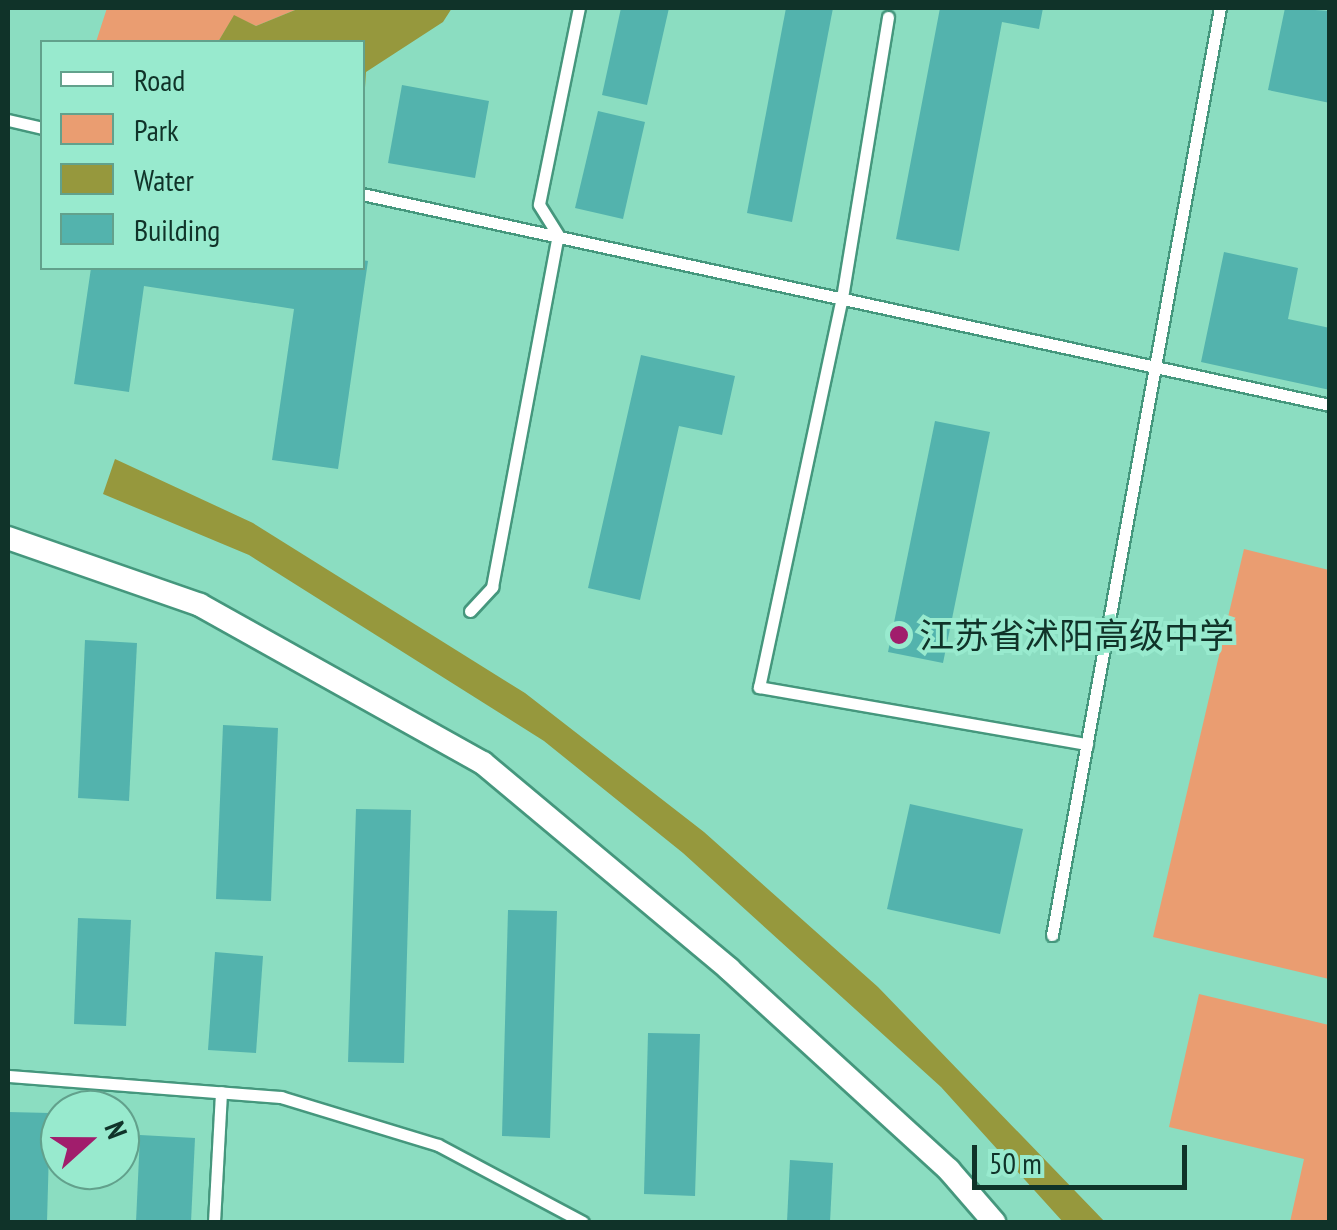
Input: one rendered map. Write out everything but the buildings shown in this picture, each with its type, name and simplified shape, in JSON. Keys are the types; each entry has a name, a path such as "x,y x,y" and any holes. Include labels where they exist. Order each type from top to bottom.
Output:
{"street":[{"path":"8,538 200,604 483,763 730,969 949,1170 994,1222"}],"lane":[{"path":"470,611 492,586 558,235 539,204 579,8"},
{"path":"1052,935 1220,8"},
{"path":"888,16 842,297 759,687 1087,744"},
{"path":"8,120 40,128"},
{"path":"365,195 1330,405"},
{"path":"8,1076 281,1097 384,1125 438,1145 580,1222"},
{"path":"214,1222 221,1092"}],"green space":[{"path":"107,8 300,8 256,26 234,16 219,40 97,40"},
{"path":"1244,549 1329,570 1329,979 1153,937"},
{"path":"1199,994 1329,1025 1329,1222 1290,1222 1304,1159 1169,1127"}],"water":[{"path":"300,8 452,8 443,22 366,72 365,88 365,40 219,40 234,15 256,26"},
{"path":"115,459 253,523 525,693 704,832 878,987 1105,1222 1063,1222 941,1087 683,853 544,741 249,555 103,494"}],"place":[{"name":"江苏省沭阳高级中学","path":"899,635"}]}
